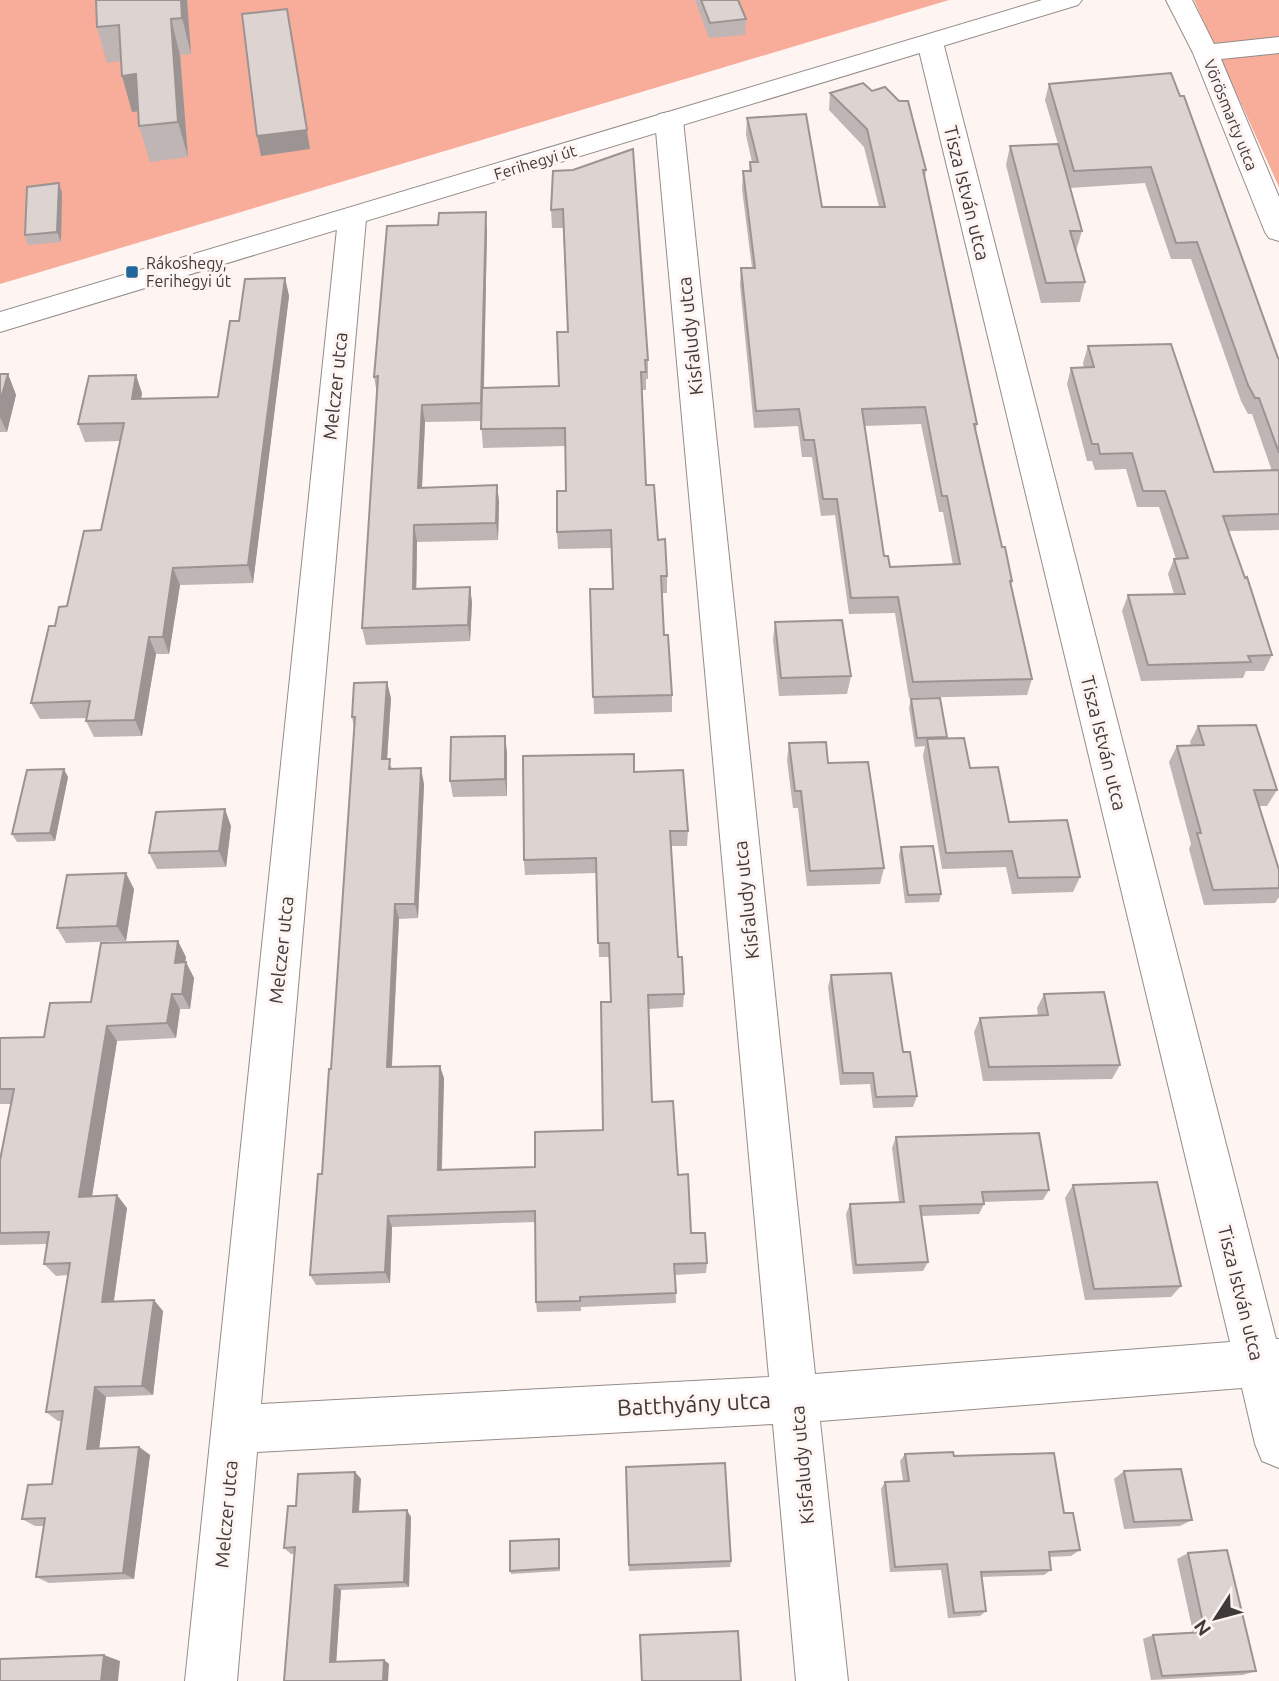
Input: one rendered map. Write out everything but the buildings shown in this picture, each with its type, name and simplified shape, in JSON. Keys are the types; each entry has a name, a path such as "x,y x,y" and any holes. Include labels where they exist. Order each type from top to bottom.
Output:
{"street":[{"name":"Ferihegyi út","path":"0,322 352,219 1069,0"},
{"name":"Vörösmarty utca","path":"1179,0 1206,53 1279,232"},
{"name":"Tisza István utca","path":"930,42 1269,1363 1279,1444"},
{"path":"1206,53 1279,45"},
{"name":"Kisfaludy utca","path":"669,120 796,1399 821,1681"},
{"name":"Melczer utca","path":"211,1681 352,219"},
{"name":"Batthyány utca","path":"234,1429 796,1399 1269,1363"}],"shaded area":[{"path":"0,0 949,0 0,284"},
{"path":"1194,0 1279,0 1279,187"}],"place":[{"name":"Rákoshegy, Ferihegyi út","path":"132,272"}]}
